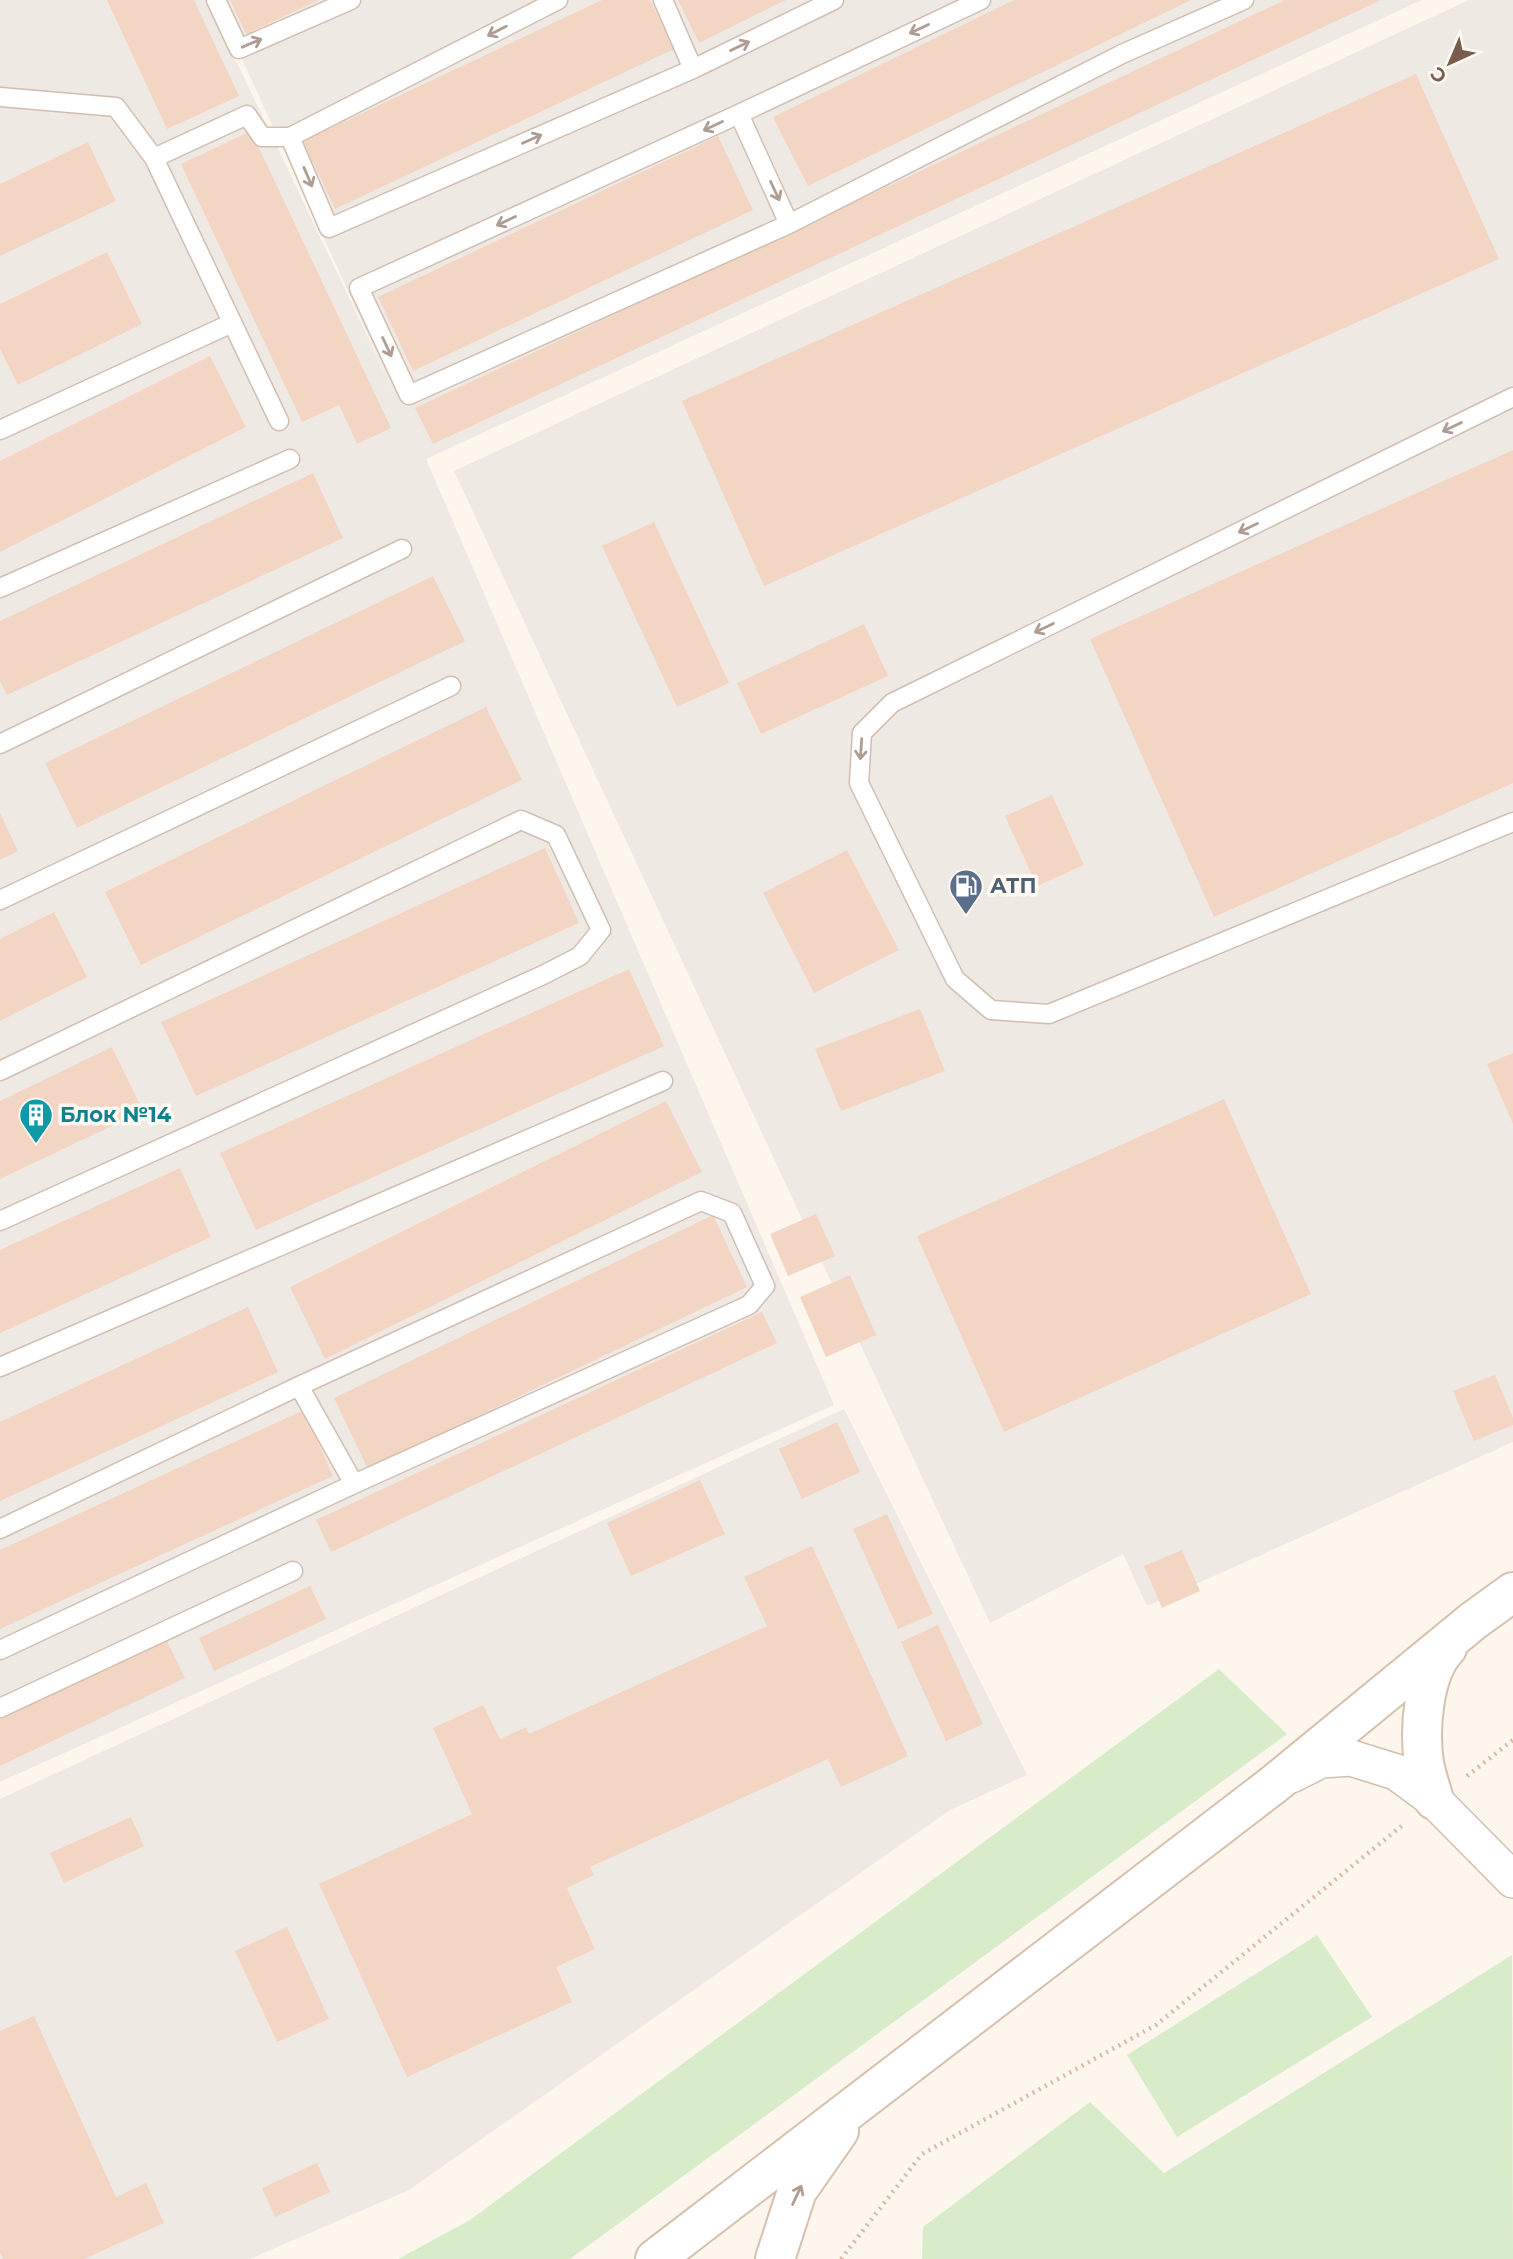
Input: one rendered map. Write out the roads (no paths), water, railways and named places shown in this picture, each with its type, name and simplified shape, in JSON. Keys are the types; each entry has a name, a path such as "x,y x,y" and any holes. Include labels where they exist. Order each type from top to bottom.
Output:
{"main road":[{"path":"655,2259 1273,1784 1473,1621 1513,1592"},
{"path":"1434,1800 1424,1762 1426,1690 1438,1657 1473,1621"},
{"path":"775,2259 797,2191 860,2102"}],"street":[{"path":"1273,1784 1321,1760 1352,1758 1396,1772 1434,1800 1513,1880"}],"lane":[{"path":"216,0 239,49 351,0"},
{"path":"154,158 247,115 262,137 290,137 558,0"},
{"path":"663,0 693,69"},
{"path":"290,137 329,228 693,69 834,0"},
{"path":"981,0 359,288 410,395 789,224 1122,54 1244,0"},
{"path":"0,97 116,107 154,158 279,421"},
{"path":"739,114 789,224"},
{"path":"0,430 232,323"},
{"path":"1513,397 892,703 862,733 859,783 955,979 991,1010 1026,1013 1049,1014 1513,822"},
{"path":"0,588 290,458"},
{"path":"0,744 402,549"},
{"path":"0,900 451,686"},
{"path":"0,1071 521,820 556,835 601,930 580,956 543,975 0,1221"},
{"path":"0,1367 663,1081"},
{"path":"0,1529 299,1386 701,1201 732,1213 765,1286 749,1306 354,1484 0,1650"},
{"path":"299,1386 354,1484"},
{"path":"0,1709 293,1571"}],"place":[{"name":"АТП","path":"966,916"},
{"name":"Блок №14","path":"36,1145"}]}
